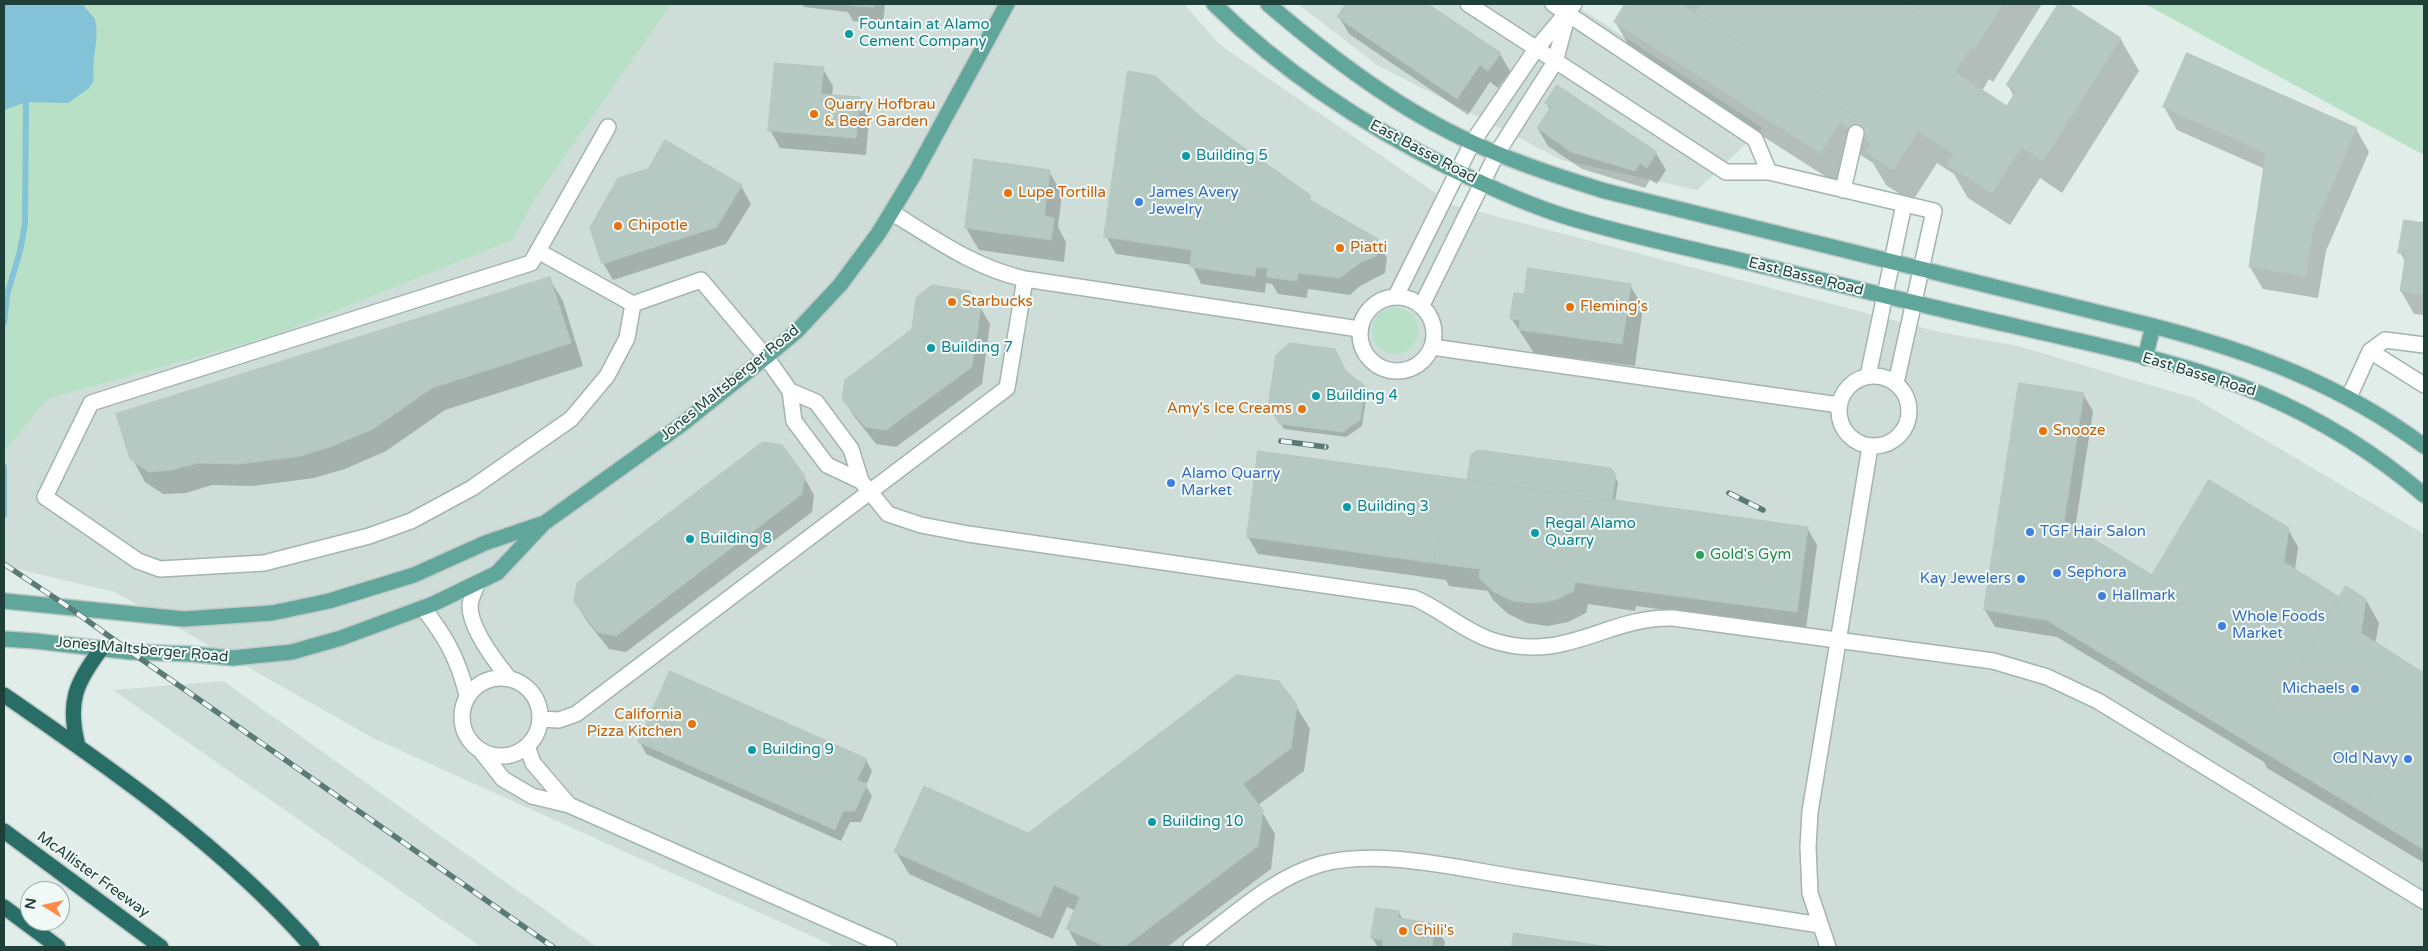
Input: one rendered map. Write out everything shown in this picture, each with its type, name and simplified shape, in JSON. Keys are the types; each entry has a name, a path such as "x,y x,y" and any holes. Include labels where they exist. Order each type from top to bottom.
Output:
{"highway":[{"path":"78,746 72,721 74,698 80,680 102,648"},
{"path":"4,694 78,746 209,846 296,929 312,947"},
{"name":"McAllister Freeway","path":"4,831 161,947"},
{"path":"4,907 58,947"}],"main road":[{"name":"Jones Maltsberger Road","path":"4,639 131,652 191,654 233,658 292,652 342,638 424,608 497,573 543,524 681,425 766,357 797,331 840,285 878,234 1007,4"},
{"name":"East Basse Road","path":"1214,4 1251,40 1344,109 1385,134 1481,183 1563,216 1885,296 2146,358 2222,380 2297,410 2367,450 2424,495"},
{"name":"East Basse Road","path":"1268,4 1313,42 1396,101 1472,143 1540,171 1605,191 2153,326 2270,361 2349,397 2424,446"},
{"path":"2146,358 2153,326"},
{"name":"Jones Maltsberger Road","path":"4,601 184,620 272,613 329,601 414,575 485,543 543,524"}],"lane":[{"path":"1468,4 1726,172 1769,172 1934,211 1896,384"},
{"path":"1554,4 1571,9 1755,139 1769,172"},
{"path":"1396,296 1472,143 1536,49 1571,9"},
{"path":"1422,305 1497,153 1555,62 1571,9"},
{"path":"608,127 531,263 90,403 45,497 138,561 160,569 264,563 369,536 411,521 472,488 571,418 607,376 627,338 633,304"},
{"path":"1843,190 1856,133"},
{"path":"1868,376 1904,204"},
{"path":"891,212 965,258 999,273 1025,279 1359,329"},
{"path":"538,251 633,304 701,280 766,357 790,391 794,421 827,465 865,486"},
{"path":"540,719 559,720 576,714 865,486 1007,388 1025,279"},
{"path":"1396,296 1410,298 1422,305 1433,325 1434,336 1432,347 1420,364 1409,370 1396,372 1384,370 1372,363 1364,353 1360,342 1359,329 1368,309 1386,298 1396,296"},
{"path":"2349,397 2370,351 2385,340 2424,345"},
{"path":"1432,347 1839,405"},
{"path":"2370,351 2424,385"},
{"path":"1868,376 1878,376 1896,384 1905,393 1909,406 1909,419 1904,431 1895,441 1883,446 1870,447 1856,442 1845,433 1840,420 1839,405 1844,392 1854,382 1868,376"},
{"path":"790,391 816,402 851,449 865,486 888,514 930,527 1414,598 1432,605 1474,633 1506,644 1555,647 1632,622 1660,617 1838,639 1993,661 2072,687 2098,701 2424,900"},
{"path":"1828,947 1810,893 1808,846 1810,812 1870,447"},
{"path":"477,584 470,606 478,632 491,655 508,678"},
{"path":"424,608 445,636 461,669 467,695"},
{"path":"481,751 500,757 519,752 535,737 540,719 537,700 530,690 520,682 508,678 493,678 478,684 467,695 462,710 462,726 469,740 481,751 503,779 532,796 569,805 889,947"},
{"path":"527,746 533,763 569,805"},
{"path":"1191,947 1279,882 1296,873 1322,864 1354,858 1425,863 1820,925"}],"shaded area":[{"name":"Alamo Quarry Market","path":"645,4 1184,4 1220,45 1453,205 1939,332 2018,346 2194,398 2424,534 2424,947 836,947 373,738 115,592 4,566 4,452 46,399 272,336"},
{"path":"1298,4 1574,4 1763,128 1697,190 1562,160 1377,65"},
{"path":"223,681 597,947 481,947 113,690"}],"green space":[{"path":"4,4 671,4 536,197 512,240 272,336 47,399 4,452"},
{"path":"2145,4 2424,4 2424,155"},
{"path":"1391,308 1399,308 1408,312 1414,318 1418,331 1414,344 1408,350 1399,354 1391,354 1382,350 1376,344 1372,335 1372,327 1376,318 1382,312"}],"water":[{"path":"4,4 83,4 94,18 96,26 94,80 89,88 68,103 26,102 4,110"}],"building":[{"path":"842,4 874,4 873,7"},
{"path":"1346,4 1428,4 1501,53 1488,71 1480,65 1457,99 1337,17"},
{"path":"1625,4 1681,4 1873,128 1921,51 1914,46 1929,22 1901,4 2003,4 1974,50 1971,48 1955,72 2007,106 2016,91 2006,85 2058,4 2068,4 2121,38 2043,161 2021,147 1992,193 1947,165 1954,154 1918,131 1893,170 1866,152 1871,143 1840,122 1820,153 1614,22"},
{"path":"1701,4 1901,4 1929,22 1914,46 1921,51 1873,128 1695,14"},
{"path":"2187,53 2357,128 2313,228 2306,276 2249,267 2266,153 2163,107"},
{"name":"Quarry Hofbrau & Beer Garden","path":"775,63 824,67 821,94 860,97 856,138 768,131"},
{"name":"Building 5","path":"1128,71 1155,76 1201,117 1310,195 1310,200 1378,239 1376,256 1361,262 1340,278 1298,273 1297,281 1266,277 1268,268 1256,267 1255,276 1190,267 1192,250 1104,237"},
{"path":"1557,85 1657,152 1647,168 1640,163 1635,171 1571,152 1537,128 1551,107 1545,103"},
{"path":"665,140 742,185 717,227 602,264 590,228 618,178 648,169"},
{"name":"Lupe Tortilla","path":"974,159 1050,170 1044,216 1054,218 1051,240 965,228"},
{"path":"2404,220 2424,223 2424,295 2400,291 2406,254 2398,253"},
{"name":"Fleming's","path":"1528,268 1631,284 1622,344 1519,330 1520,320 1510,319 1514,293 1524,294"},
{"path":"550,277 571,343 432,388 373,429 332,446 301,456 239,464 198,463 172,470 149,472 130,459 116,414"},
{"name":"Building 7","path":"932,285 970,291 981,306 972,367 886,430 865,427 842,399 845,380 912,329 916,298"},
{"name":"Building 4","path":"1290,343 1335,349 1346,371 1365,386 1360,420 1343,432 1280,424 1268,407 1276,355"},
{"path":"2019,383 2084,393 2064,521 2152,575 2104,655 2046,620 1984,610"},
{"name":"Building 8","path":"763,442 782,445 805,476 802,494 616,636 597,632 574,602 577,583"},
{"path":"1478,450 1611,468 1616,476 1612,500 1467,480 1471,455"},
{"name":"Building 3","path":"1258,451 1447,477 1434,563 1247,537"},
{"name":"Regal Alamo Quarry","path":"1447,477 1635,503 1623,589 1575,582 1574,591 1555,600 1534,603 1513,601 1494,592 1479,578 1480,569 1434,563"},
{"name":"Whole Foods Market","path":"2209,480 2289,528 2284,562 2339,597 2252,745 2104,655"},
{"path":"1635,503 1808,527 1797,612 1623,589"},
{"name":"Michaels","path":"2346,586 2366,599 2361,633 2424,673 2424,706 2361,811 2252,745"},
{"name":"Building 9","path":"670,671 867,759 857,780 867,784 855,811 843,811 835,830 638,742"},
{"name":"Building 10","path":"1237,675 1279,681 1297,705 1291,748 1243,784 1263,810 1258,846 1124,947 1107,947 1066,929 1080,897 1054,885 1040,917 894,852 924,786 1028,833"},
{"name":"Old Navy","path":"2424,706 2424,850 2361,811"},
{"name":"Chili's","path":"1376,908 1399,911 1398,918 1436,924 1432,946 1438,947 1382,947 1383,940 1371,938"},
{"path":"1514,933 1609,947 1512,947"}],"waterway":[{"path":"4,323 7,295 20,251 25,224 26,95"},
{"path":"4,467 4,515"}],"tunnel":[{"path":"1856,133 1863,122"}],"railway":[{"path":"1281,441 1326,447"},
{"path":"1729,493 1763,510"},
{"path":"4,564 70,608 553,947"}],"place":[{"name":"Fountain at Alamo Cement Company","path":"849,34"},
{"name":"Quarry Hofbrau & Beer Garden","path":"814,114"},
{"name":"Building 5","path":"1186,156"},
{"name":"Lupe Tortilla","path":"1008,193"},
{"name":"James Avery Jewelry","path":"1139,202"},
{"name":"Chipotle","path":"618,226"},
{"name":"Piatti","path":"1340,248"},
{"name":"Starbucks","path":"952,302"},
{"name":"Fleming's","path":"1570,307"},
{"name":"Building 7","path":"931,348"},
{"name":"Building 4","path":"1316,396"},
{"name":"Amy's Ice Creams","path":"1302,409"},
{"name":"Snooze","path":"2043,431"},
{"name":"Alamo Quarry Market","path":"1171,483"},
{"name":"Building 3","path":"1347,507"},
{"name":"TGF Hair Salon","path":"2030,532"},
{"name":"Regal Alamo Quarry","path":"1535,533"},
{"name":"Building 8","path":"690,539"},
{"name":"Gold's Gym","path":"1700,555"},
{"name":"Sephora","path":"2057,573"},
{"name":"Kay Jewelers","path":"2021,579"},
{"name":"Hallmark","path":"2102,596"},
{"name":"Whole Foods Market","path":"2222,626"},
{"name":"Michaels","path":"2355,689"},
{"name":"California Pizza Kitchen","path":"692,724"},
{"name":"Building 9","path":"752,750"},
{"name":"Old Navy","path":"2408,759"},
{"name":"Building 10","path":"1152,822"},
{"name":"Chili's","path":"1403,931"}]}
